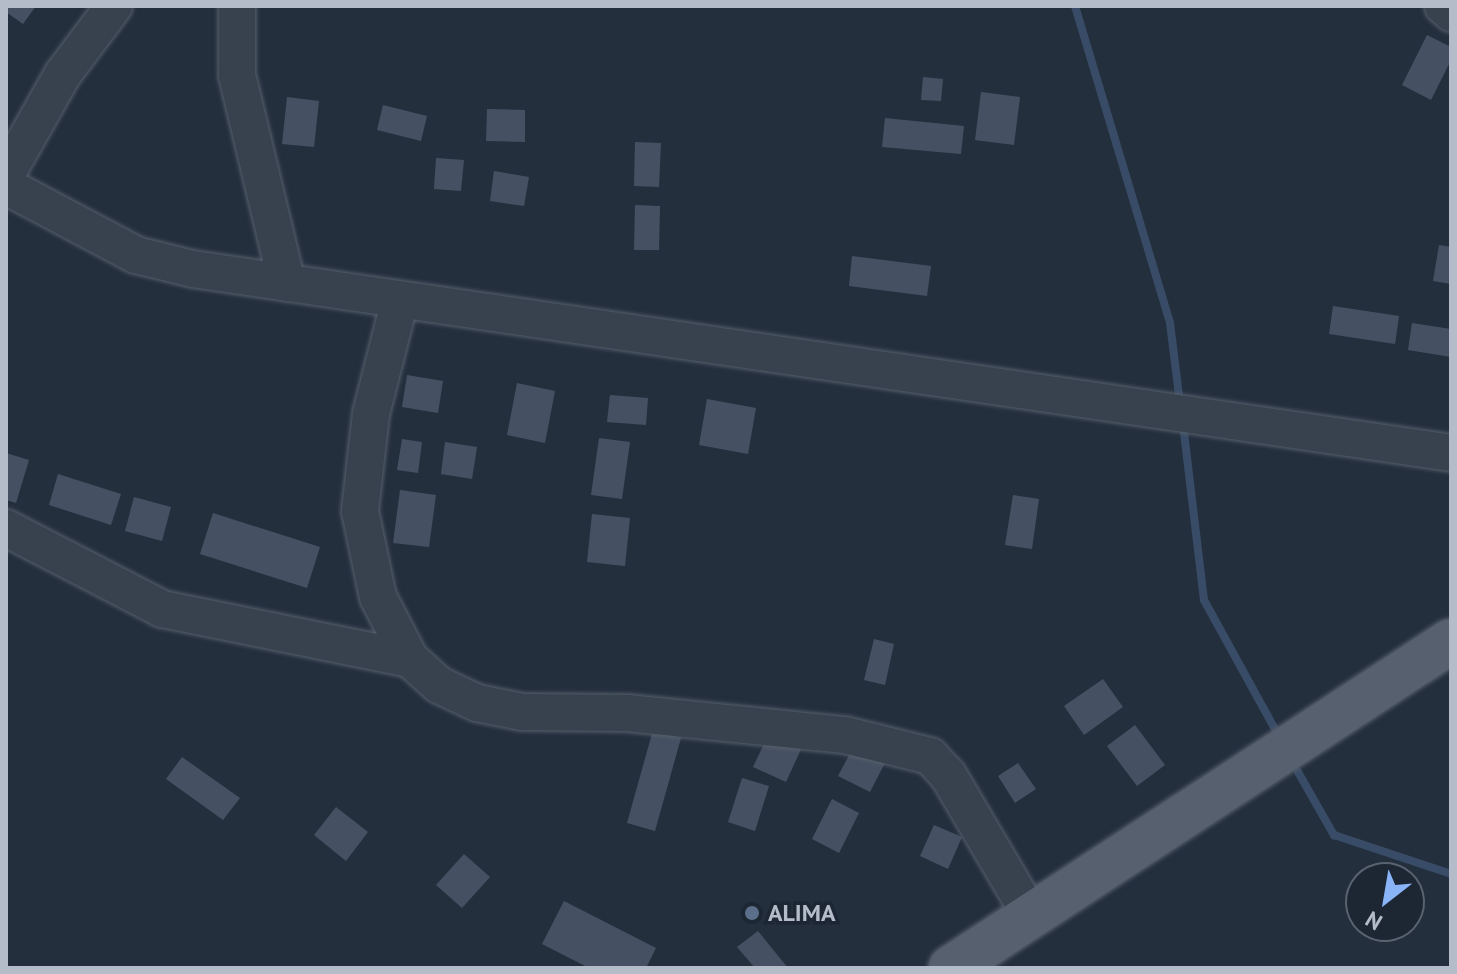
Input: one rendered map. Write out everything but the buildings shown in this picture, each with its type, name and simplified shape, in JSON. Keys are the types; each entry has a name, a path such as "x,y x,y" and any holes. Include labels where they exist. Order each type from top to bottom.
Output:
{"main road":[{"path":"951,968 1451,641"}],"street":[{"path":"6,175 63,74 114,6"},
{"path":"237,6 237,75 287,283"},
{"path":"1443,6 1451,13"},
{"path":"6,186 136,255 193,269 1451,453"},
{"path":"400,300 371,414 360,511 378,597 410,659 439,685 477,703 522,712 627,713 845,735 930,756 948,775 1031,916"},
{"path":"6,528 162,609 410,659"}],"waterway":[{"path":"1075,6 1170,323 1180,403"},
{"path":"1183,424 1204,600 1276,731"},
{"path":"1298,772 1334,835 1451,874"}],"place":[{"name":"ALIMA","path":"752,913"}]}
